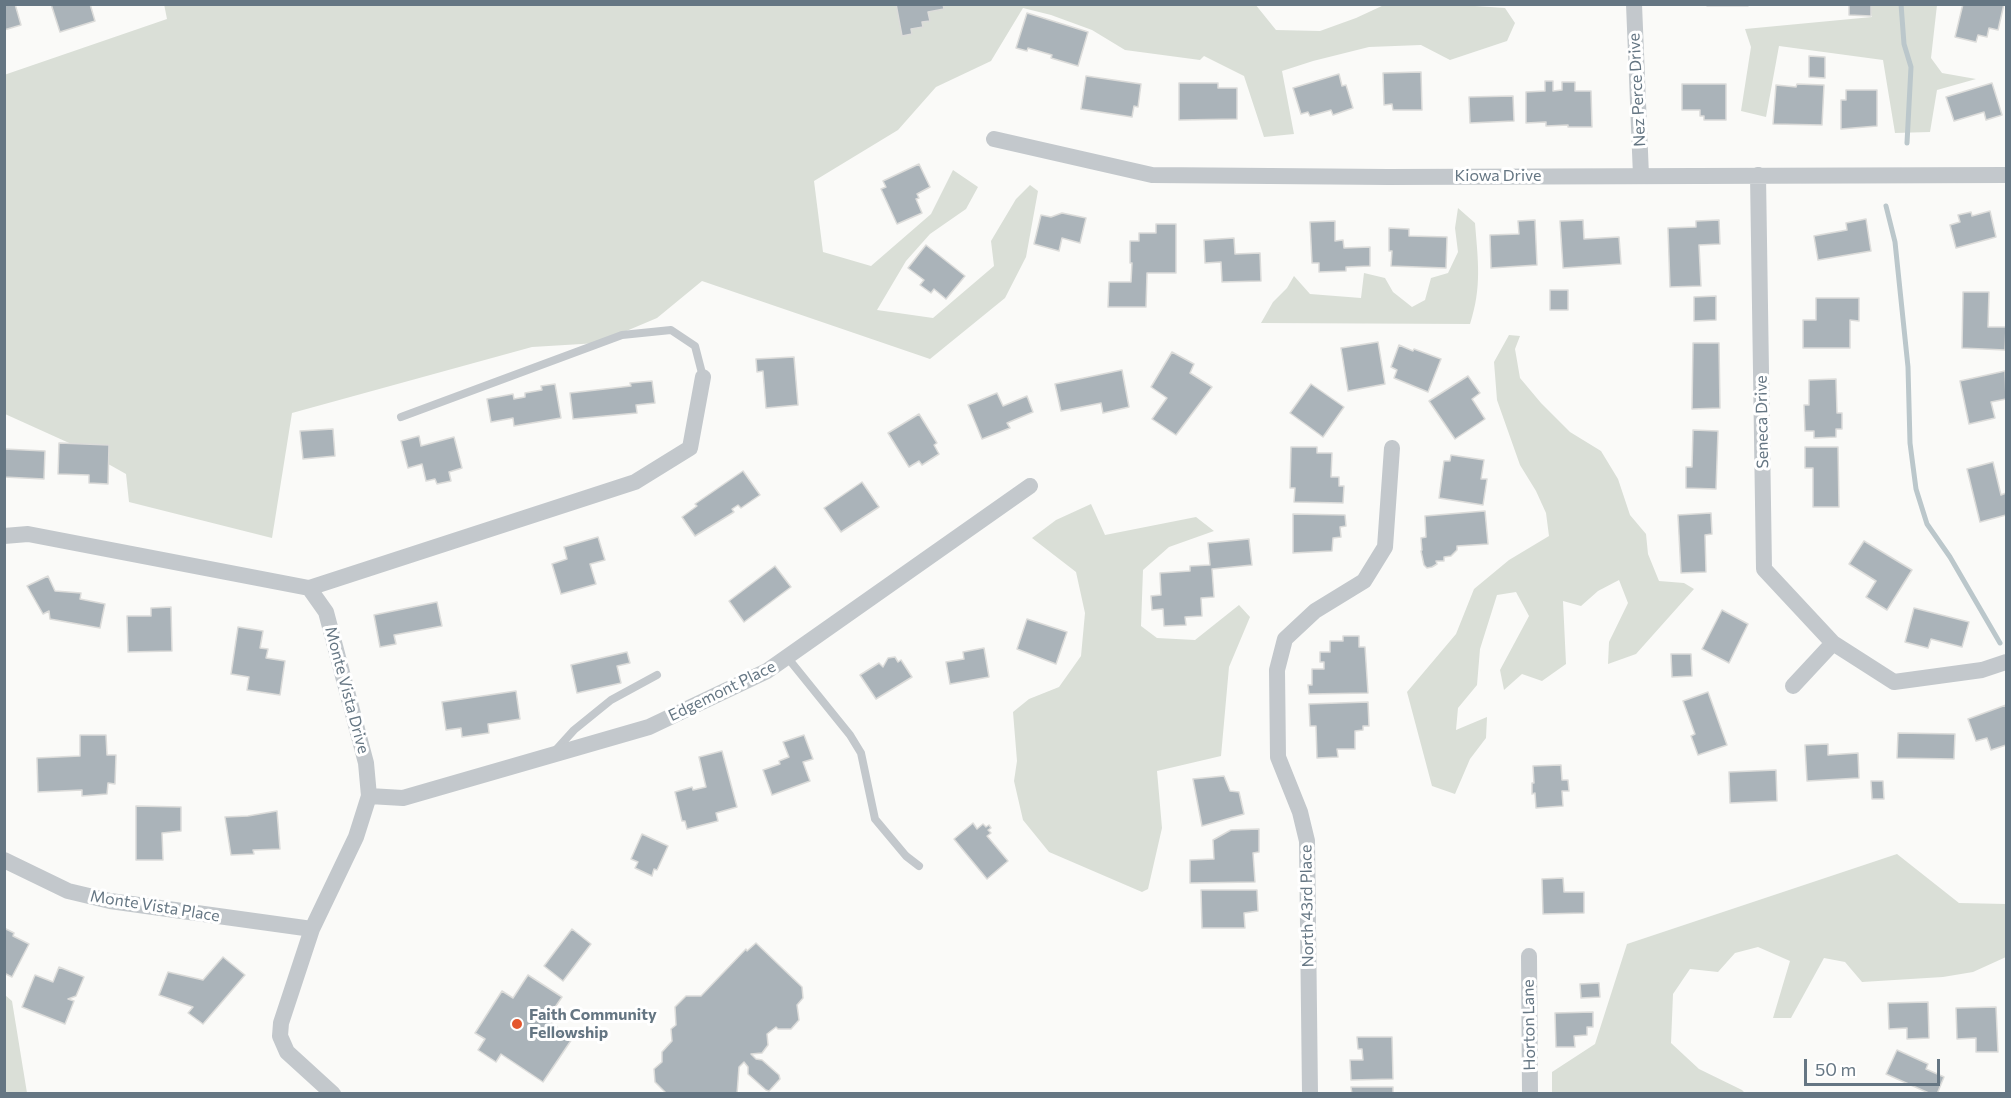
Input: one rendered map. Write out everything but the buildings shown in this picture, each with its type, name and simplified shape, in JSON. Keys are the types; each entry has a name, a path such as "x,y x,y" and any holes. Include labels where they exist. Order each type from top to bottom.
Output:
{"street":[{"name":"Nez Perce Drive","path":"1634,4 1641,176"},
{"name":"Kiowa Drive","path":"994,138 1152,175 2007,175"},
{"name":"Seneca Drive","path":"1758,175 1764,569 1833,643 1893,682 1982,670 2007,662"},
{"path":"4,536 28,534 309,588 635,482 690,448 703,377"},
{"name":"North 43rd Place","path":"1310,1094 1307,841 1300,812 1278,757 1276,670 1285,639 1315,611 1364,581 1385,548 1392,448"},
{"name":"Edgemont Place","path":"369,796 403,798 649,727 767,671 1030,486"},
{"name":"Monte Vista Drive","path":"309,588 326,612 366,763 369,796 356,837 312,929 281,1023 280,1036 287,1052 333,1094"},
{"path":"1793,686 1833,643"},
{"name":"Monte Vista Place","path":"4,860 68,891 110,901 312,929"},
{"name":"Horton Lane","path":"1529,956 1530,1094"}],"lane":[{"path":"401,417 622,335 671,330 695,346 703,377"},
{"path":"787,657 861,753 875,819 888,836 919,866"},
{"path":"553,754 574,729 610,700 657,675"}],"shaded area":[{"path":"164,4 1255,4 1276,30 1320,31 1384,5 1445,4 1505,8 1515,23 1507,41 1450,60 1421,45 1369,47 1282,71 1294,134 1264,137 1244,76 1204,56 1200,60 1125,50 1092,30 1051,15 1023,8 991,61 936,87 898,130 814,181 823,252 871,266 931,214 953,170 978,187 966,209 930,234 906,261 877,310 933,318 994,266 991,241 1016,199 1030,185 1038,191 1026,257 1005,298 930,359 702,281 657,318 598,343 532,347 292,413 272,538 129,502 126,474 78,447 5,414 4,75 167,19"},
{"path":"1869,5 1937,5 1931,58 1942,73 1976,79 1937,90 1930,132 1895,133 1883,60 1779,46 1766,117 1741,111 1751,47 1745,29 1872,17"},
{"path":"1458,208 1475,223 1478,286 1470,324 1261,323 1273,302 1287,288 1294,276 1310,294 1361,298 1364,273 1385,278 1393,292 1412,307 1425,300 1431,278 1448,273 1458,252 1455,228"},
{"path":"1509,335 1520,336 1515,349 1520,378 1570,432 1601,451 1618,479 1630,515 1646,534 1648,554 1659,581 1684,583 1694,589 1636,654 1608,664 1609,642 1628,603 1619,580 1598,591 1581,606 1563,601 1566,664 1542,681 1522,674 1504,690 1500,670 1529,616 1516,592 1497,595 1480,649 1477,685 1458,708 1456,730 1487,717 1486,738 1470,759 1455,794 1432,786 1407,692 1456,634 1474,589 1509,560 1549,536 1546,513 1520,465 1497,400 1494,362"},
{"path":"1091,504 1105,535 1196,517 1214,531 1169,547 1143,570 1141,626 1157,638 1195,640 1239,605 1250,617 1229,667 1221,756 1157,771 1162,828 1148,889 1142,892 1049,852 1023,820 1014,781 1017,761 1013,712 1029,699 1059,687 1081,656 1085,613 1076,572 1032,538 1056,520"},
{"path":"1897,854 1959,903 2006,904 2006,957 1973,972 1943,977 1862,982 1845,962 1824,958 1791,1018 1773,1018 1790,961 1758,947 1735,953 1718,972 1690,969 1673,994 1671,1043 1699,1069 1745,1093 1552,1093 1552,1072 1595,1044 1627,944"},
{"path":"5,995 12,1001 27,1093 5,1093"}],"waterway":[{"path":"1901,4 1904,44 1911,67 1907,143"},
{"path":"1886,206 1895,242 1908,367 1910,443 1916,489 1927,524 1950,557 2000,643"}],"place":[{"name":"Faith Community Fellowship","path":"517,1024"}]}
